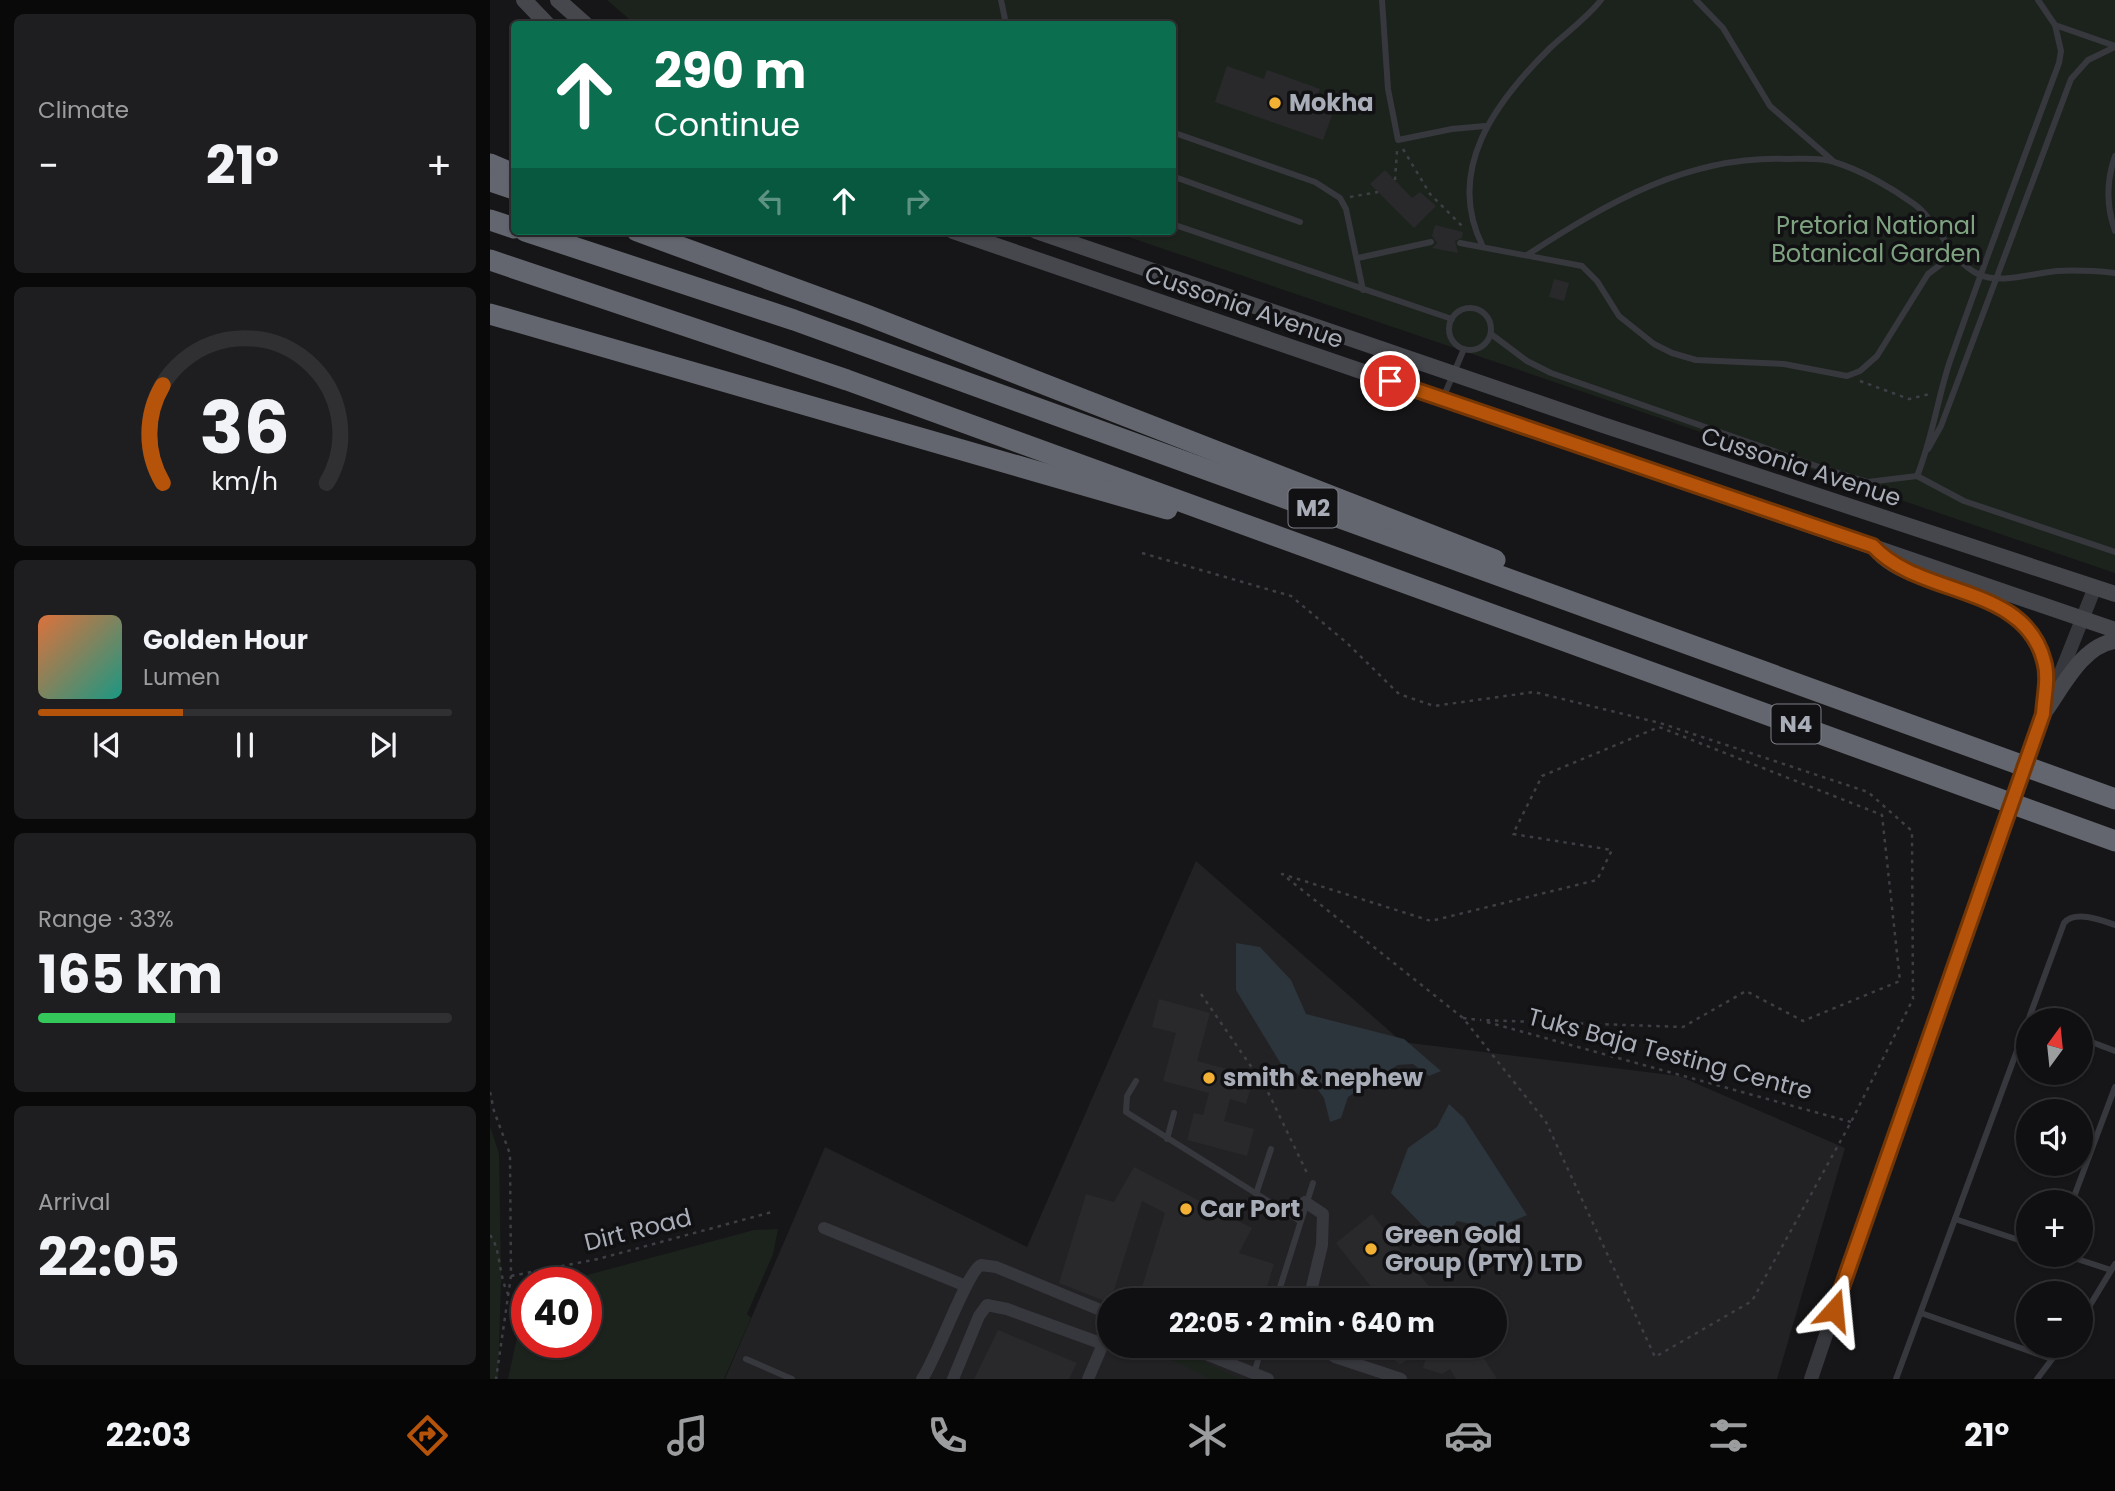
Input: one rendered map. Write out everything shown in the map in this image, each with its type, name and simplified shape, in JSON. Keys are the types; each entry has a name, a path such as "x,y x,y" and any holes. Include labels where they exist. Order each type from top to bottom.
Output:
{"highway":[{"path":"490,164 511,173"},
{"path":"490,181 511,188"},
{"path":"490,220 511,227"},
{"name":"M2","path":"537,235 794,320 2106,796"},
{"path":"648,235 752,271 1533,575 1977,738 2106,796"},
{"path":"677,235 715,251 752,271"},
{"name":"M2","path":"490,260 859,384 1477,608"},
{"path":"490,314 1261,537 1406,588 1477,608"},
{"path":"490,321 570,338"},
{"name":"N4","path":"1477,608 2115,841"}],"main road":[{"path":"524,0 544,21"},
{"path":"558,0 582,21"},
{"name":"Cussonia Avenue","path":"965,235 2115,630"},
{"name":"Cussonia Avenue","path":"1048,235 1452,374 2115,594"},
{"path":"1873,546 1899,568 1997,606 2023,623 2030,630 2044,661 2043,715"},
{"path":"2043,715 2083,659 2096,648 2115,642"}],"street":[{"path":"1811,1379 1883,1165 2043,715 2084,620 2095,587"},
{"path":"1305,1202 1323,1214 1322,1245 1312,1288"},
{"path":"824,1228 966,1286"},
{"path":"922,1379 938,1352 976,1266 996,1267 1097,1309"},
{"path":"953,1379 979,1316 990,1304 1097,1343"},
{"path":"1088,1379 1097,1358"},
{"path":"1213,1358 1253,1376 1268,1379"},
{"path":"1338,1358 1401,1379"}],"lane":[{"path":"1001,0 1005,21"},
{"path":"1382,0 1388,89 1398,140 1452,129 1485,126"},
{"path":"1483,247 1470,217 1469,203 1475,158 1485,126 1548,50 1601,0"},
{"path":"1696,0 1730,38 1770,106 1798,134 1833,161 1914,204 1937,227 1956,253 1980,275 1997,279 2070,270 2115,274"},
{"path":"1928,449 1940,391 2059,63 2061,51 2055,25 2038,0"},
{"path":"2055,25 2115,47"},
{"path":"1917,476 1941,426 2071,79 2088,60 2115,47"},
{"path":"1176,133 1315,182 1340,198 1346,209 1363,290"},
{"path":"2115,156 2107,193 2108,209 2115,231"},
{"path":"1527,255 1607,205 1689,171 1748,159 1833,161"},
{"path":"1176,177 1300,222"},
{"path":"1176,226 1452,319"},
{"path":"1358,258 1431,242"},
{"path":"1460,243 1583,267 1597,281 1619,317 1654,344 1672,353 1696,360 1784,364 1847,376 1860,371 1877,356 1928,274 1956,253"},
{"path":"1491,334 1480,347 1464,349 1451,337 1452,319 1463,309 1478,309 1489,319 1491,334 1527,361 1551,373 1868,482 1917,476 1964,501 2115,552"},
{"path":"1443,398 1464,349"},
{"path":"2036,1008 2068,919 2081,916 2115,925"},
{"path":"2093,1043 2115,1051"},
{"path":"1896,1379 2016,1061"},
{"path":"1136,1081 1127,1096 1126,1112 1257,1191 1300,1221"},
{"path":"2076,1190 2115,1087"},
{"path":"1167,1139 1174,1113"},
{"path":"1257,1191 1271,1149"},
{"path":"1280,1288 1305,1202 1313,1184"},
{"path":"1955,1219 2016,1238"},
{"path":"2093,1262 2113,1267 2093,1300"},
{"path":"1921,1312 2052,1359 2037,1379"},
{"path":"1253,1376 1258,1358"},
{"path":"746,1359 792,1379"}],"path":[{"path":"1395,180 1398,140"},
{"path":"1398,140 1430,194 1483,247"},
{"path":"1340,198 1378,192"},
{"path":"1847,376 1909,399 1940,391"},
{"name":"Tuks Baja Testing Centre","path":"1142,553 1292,596 1347,643 1399,694 1434,706 1534,692 1660,723 1868,792 1912,831 1913,999 1851,1122 1752,1301 1655,1357 1546,1122 1464,1018 1282,874 1431,921 1597,880 1612,849 1513,834 1542,776 1659,727 1882,815 1900,981 1803,1020 1746,991 1683,1027 1464,1018"},
{"path":"1201,994 1266,1088 1313,1184"},
{"name":"Tuks Baja Testing Centre","path":"1480,1020 1851,1122"},
{"path":"490,1092 494,1111 510,1153 511,1276 496,1379"},
{"name":"Dirt Road","path":"557,1267 597,1259 772,1212"},
{"path":"490,1235 497,1244 498,1267 509,1294"}],"shaded area":[{"path":"1196,861 1402,1042 1679,1076 1845,1148 1777,1379 725,1379 825,1147 1027,1247"},
{"path":"1236,943 1260,947 1291,980 1306,1014 1404,1039 1441,1071 1429,1076 1413,1064 1398,1065 1348,1097 1341,1118 1330,1122 1324,1098 1313,1083 1281,1064 1236,990"},
{"path":"1449,1104 1464,1118 1527,1215 1494,1229 1457,1221 1450,1230 1432,1235 1391,1193 1408,1148 1437,1127"}],"green space":[{"name":"Pretoria National Botanical Garden","path":"607,0 2115,0 2115,573 1123,235 1176,235 1176,21 632,21"},
{"path":"490,1126 499,1154 501,1280 498,1379 490,1379"},
{"path":"778,1229 773,1254 747,1314 751,1318 724,1379 508,1379 513,1358 602,1358 602,1271 754,1230"},
{"path":"1168,1358 1195,1358 1240,1379 1210,1379"}],"building":[{"name":"Mokha","path":"1227,66 1264,79 1267,70 1320,89 1317,97 1336,104 1323,140 1215,102"},
{"path":"1385,170 1412,198 1420,192 1436,206 1414,228 1370,184"},
{"path":"1435,225 1463,232 1462,238 1455,241 1458,253 1432,248 1437,243 1432,236"},
{"path":"1554,279 1569,283 1564,301 1549,297"},
{"name":"smith & nephew","path":"1159,999 1210,1013 1197,1061 1254,1076 1246,1104 1230,1099 1224,1121 1254,1129 1247,1156 1187,1140 1194,1113 1203,1115 1209,1093 1163,1081 1176,1033 1152,1027"},
{"path":"1134,1167 1252,1228 1239,1253 1274,1264 1267,1288 1142,1288 1165,1213 1142,1201 1115,1288 1097,1288 1097,1298 1059,1283 1086,1194 1114,1202"},
{"name":"Green Gold Group (PTY) LTD","path":"1372,1214 1431,1288 1372,1288 1336,1243"},
{"path":"998,1330 1077,1363 1069,1379 974,1379"},
{"path":"1392,1358 1412,1358 1400,1364"},
{"path":"1426,1358 1484,1358 1497,1379 1456,1379 1450,1369 1442,1374 1423,1368"}],"place":[{"name":"Mokha","path":"1275,103"},
{"name":"smith & nephew","path":"1209,1078"},
{"name":"Car Port","path":"1186,1209"},
{"name":"Green Gold Group (PTY) LTD","path":"1371,1249"}],"route":[{"path":"1390,381 1873,546 1899,568 2006,611 2030,630 2039,648 2046,671 2043,714 1834,1310"}]}
